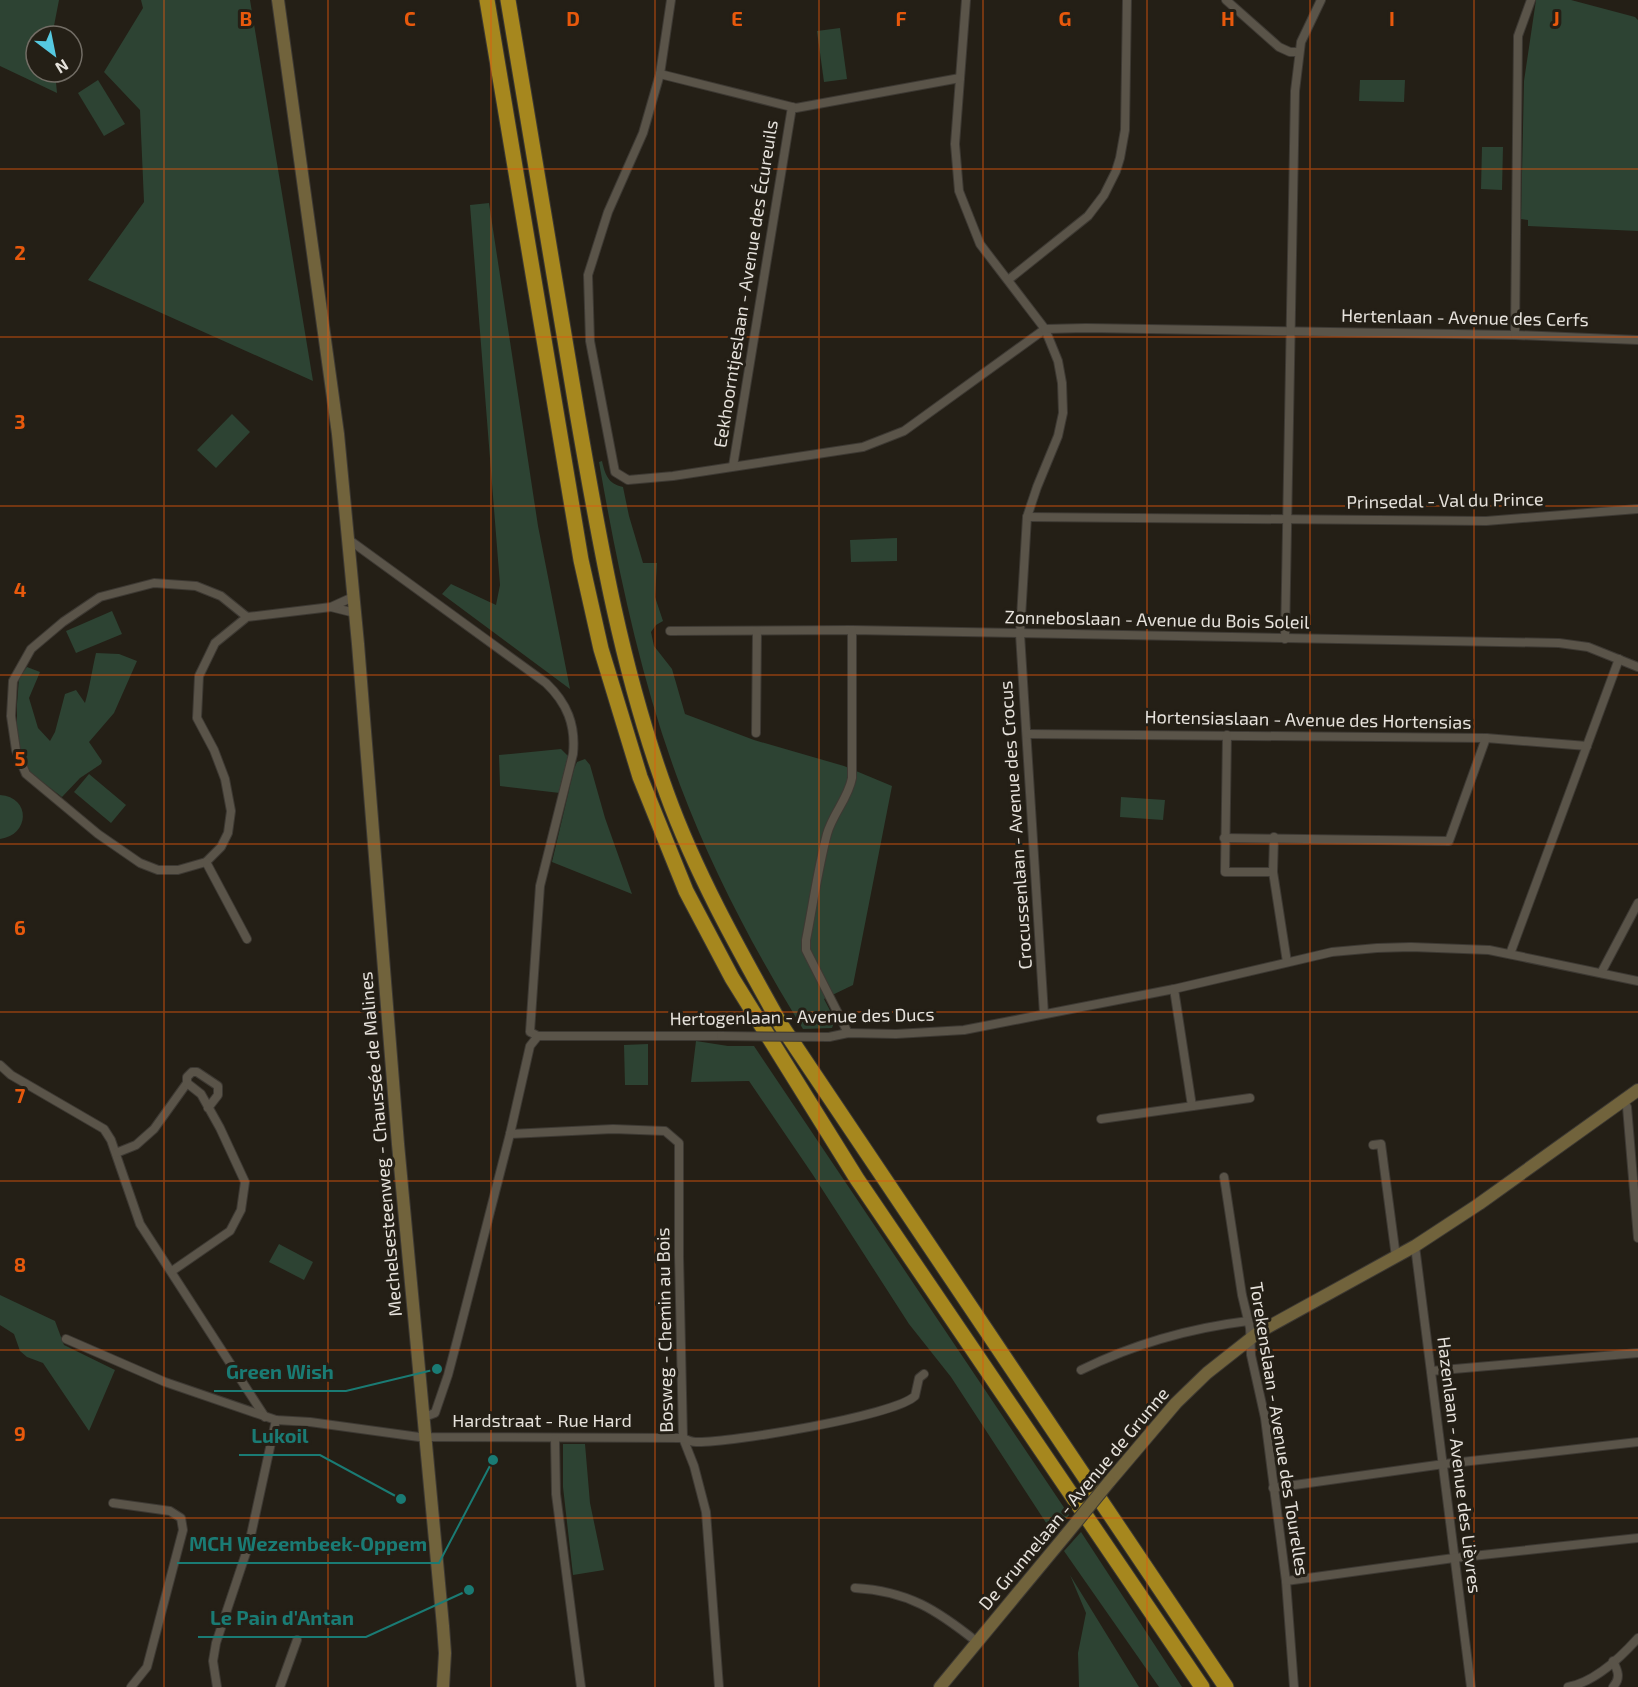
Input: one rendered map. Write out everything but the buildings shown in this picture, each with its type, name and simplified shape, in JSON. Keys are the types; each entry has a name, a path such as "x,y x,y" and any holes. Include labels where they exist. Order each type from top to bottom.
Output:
{"highway":[{"path":"487,0 581,560 601,649 628,739 654,815 681,880 732,978 857,1179 1202,1687"},
{"path":"508,0 602,559 636,696 667,794 684,835 739,949 781,1024 1226,1687"}],"main road":[{"name":"Mechelsesteenweg - Chaussée de Malines","path":"278,0 338,434 354,597 397,1137 444,1642 444,1687"},
{"name":"De Grunnelaan - Avenue de Grunne","path":"940,1687 1176,1403 1207,1373 1259,1332 1415,1246 1479,1204 1638,1090"}],"street":[{"path":"671,0 660,74 643,133 608,212 588,275 590,341 615,472 628,480 673,476 863,447 904,431 1045,329"},
{"name":"Crocussenlaan - Avenue des Crocus","path":"966,0 955,144 960,191 980,244 1045,329 1060,369 1063,413 1058,436 1027,517 1020,634 1044,1014"},
{"path":"1008,280 1088,216 1104,195 1116,171 1125,130 1127,0"},
{"path":"1226,0 1279,46 1290,52 1299,52"},
{"path":"1285,639 1295,91 1299,52 1304,33 1321,0"},
{"path":"1515,335 1518,36 1531,0"},
{"path":"660,74 801,108 960,78"},
{"name":"Eekhoorntjeslaan - Avenue des Écureuils","path":"733,466 792,107"},
{"name":"Hertenlaan - Avenue des Cerfs","path":"1045,329 1515,335 1638,339"},
{"name":"Prinsedal - Val du Prince","path":"1027,517 1486,521 1638,509"},
{"path":"348,539 546,683 557,693 570,716 574,739 573,754 540,886 530,1032 538,1036 530,1046 510,1134 448,1376 435,1413 424,1417"},
{"path":"247,617 221,596 196,586 154,583 100,597 63,622 31,649 13,681 11,716 13,733 16,750 26,774 98,834 140,863 158,870 178,870 206,862 221,847 228,833 231,811 225,779 214,750 197,718 199,676 215,643 247,617 331,607 354,597"},
{"path":"331,607 355,613"},
{"path":"848,1033 809,959 806,940 827,834 833,815 850,790 853,764 852,630"},
{"name":"Zonneboslaan - Avenue du Bois Soleil","path":"670,631 852,630 1559,643 1587,647 1638,667"},
{"path":"756,733 757,631"},
{"path":"1510,954 1619,659"},
{"name":"Hortensiaslaan - Avenue des Hortensias","path":"1027,734 1486,738 1587,746"},
{"path":"1227,735 1225,872 1273,872"},
{"path":"1224,837 1449,841 1486,738"},
{"path":"1274,837 1273,872 1287,962"},
{"path":"206,862 248,939"},
{"path":"1601,973 1638,903"},
{"name":"Hertogenlaan - Avenue des Ducs","path":"538,1036 829,1037 848,1033 896,1034 964,1030 1174,989 1332,952 1377,948 1466,948 1510,954 1638,981"},
{"path":"1174,989 1192,1106"},
{"path":"0,1065 11,1075 99,1125 108,1135 138,1220 265,1417"},
{"path":"116,1153 136,1145 154,1129 187,1083 189,1074 196,1072 218,1086 218,1095 208,1108"},
{"path":"172,1272 230,1231 241,1210 245,1182 201,1094 187,1083"},
{"path":"1101,1119 1250,1098"},
{"path":"1623,1101 1627,1107 1638,1238"},
{"name":"Bosweg - Chemin au Bois","path":"510,1134 613,1129 665,1131 680,1143 679,1256 683,1438 694,1466 706,1512 719,1687"},
{"path":"1373,1145 1381,1144 1396,1257"},
{"name":"Torekenslaan - Avenue des Tourelles","path":"1224,1177 1264,1418 1286,1581 1294,1687"},
{"name":"Hazenlaan - Avenue des Lièvres","path":"1415,1246 1471,1687"},
{"path":"1081,1370 1110,1356 1172,1337 1248,1321"},
{"name":"Hardstraat - Rue Hard","path":"66,1339 165,1382 276,1420 310,1422 426,1437 683,1438 693,1443 718,1440 841,1420 907,1401 915,1396 919,1378 924,1374"},
{"path":"1431,1371 1638,1353"},
{"path":"217,1687 213,1661 216,1643 249,1544 276,1420"},
{"path":"555,1438 556,1494 580,1687"},
{"path":"1273,1488 1444,1464 1638,1442"},
{"path":"113,1503 170,1511 181,1518 183,1530 147,1667 131,1687"},
{"path":"1286,1581 1454,1558 1638,1538"},
{"path":"855,1588 879,1590 922,1604 947,1618 977,1642"},
{"path":"1568,1687 1583,1682 1602,1670 1638,1638"},
{"path":"280,1687 297,1640"},
{"path":"1613,1661 1618,1672 1614,1686"},
{"path":"1602,1670 1614,1686"}],"green space":[{"path":"0,0 59,0 54,24 24,24 24,77 0,66"},
{"path":"141,0 250,0 313,381 88,280 144,202 140,110 104,72 143,8"},
{"path":"1536,0 1571,0 1635,17 1638,20 1638,231 1528,226 1528,220 1521,219 1524,81"},
{"path":"840,28 847,79 824,82 817,31"},
{"path":"98,80 125,124 104,136 78,93"},
{"path":"1360,80 1405,80 1404,102 1359,101"},
{"path":"38,84 56,84 57,93"},
{"path":"1482,147 1503,147 1502,190 1481,189"},
{"path":"489,203 538,526 570,689 442,594 451,584 496,605 500,585 470,205"},
{"path":"232,414 250,432 216,468 197,450"},
{"path":"602,461 608,478 614,484 623,487 643,563 657,563 655,597 663,621 651,632 654,646 672,669 685,714 754,740 844,766 892,786 853,985 824,999 835,1020 832,1028 803,1029 736,910 706,848 680,785 642,666 632,625 599,462"},
{"path":"897,538 897,561 851,562 850,540"},
{"path":"112,611 122,634 76,653 66,631"},
{"path":"96,653 119,654 137,661 114,713 89,742 102,761 101,764 80,778 62,797 28,771 17,746 19,678 27,667 40,672 29,698 38,728 50,741 55,732 65,694 76,690 85,703"},
{"path":"561,749 568,756 560,793 500,786 499,755"},
{"path":"585,759 590,765 605,818 632,894 552,862 574,769 577,762"},
{"path":"89,774 126,805 111,823 74,792"},
{"path":"0,795 10,797 17,802 22,809 23,816 17,831 0,839"},
{"path":"1121,797 1165,800 1163,820 1120,817"},
{"path":"696,1041 728,1046 754,1046 1069,1515 1054,1535 951,1377 909,1324 749,1081 691,1082"},
{"path":"648,1044 648,1085 625,1085 624,1045"},
{"path":"279,1244 313,1262 304,1280 269,1262"},
{"path":"0,1295 55,1321 64,1345 115,1370 89,1431 43,1363 27,1357 20,1351 14,1334 0,1325"},
{"path":"563,1444 585,1444 590,1503 604,1570 573,1575 563,1487"},
{"path":"1081,1532 1182,1687 1159,1687 1064,1551"},
{"path":"1070,1575 1139,1687 1079,1687 1078,1653 1086,1613"}],"place":[{"name":"Green Wish","path":"437,1369"},
{"name":"MCH Wezembeek-Oppem","path":"493,1460"},
{"name":"Lukoil","path":"401,1499"},
{"name":"Le Pain d'Antan","path":"469,1590"}]}
